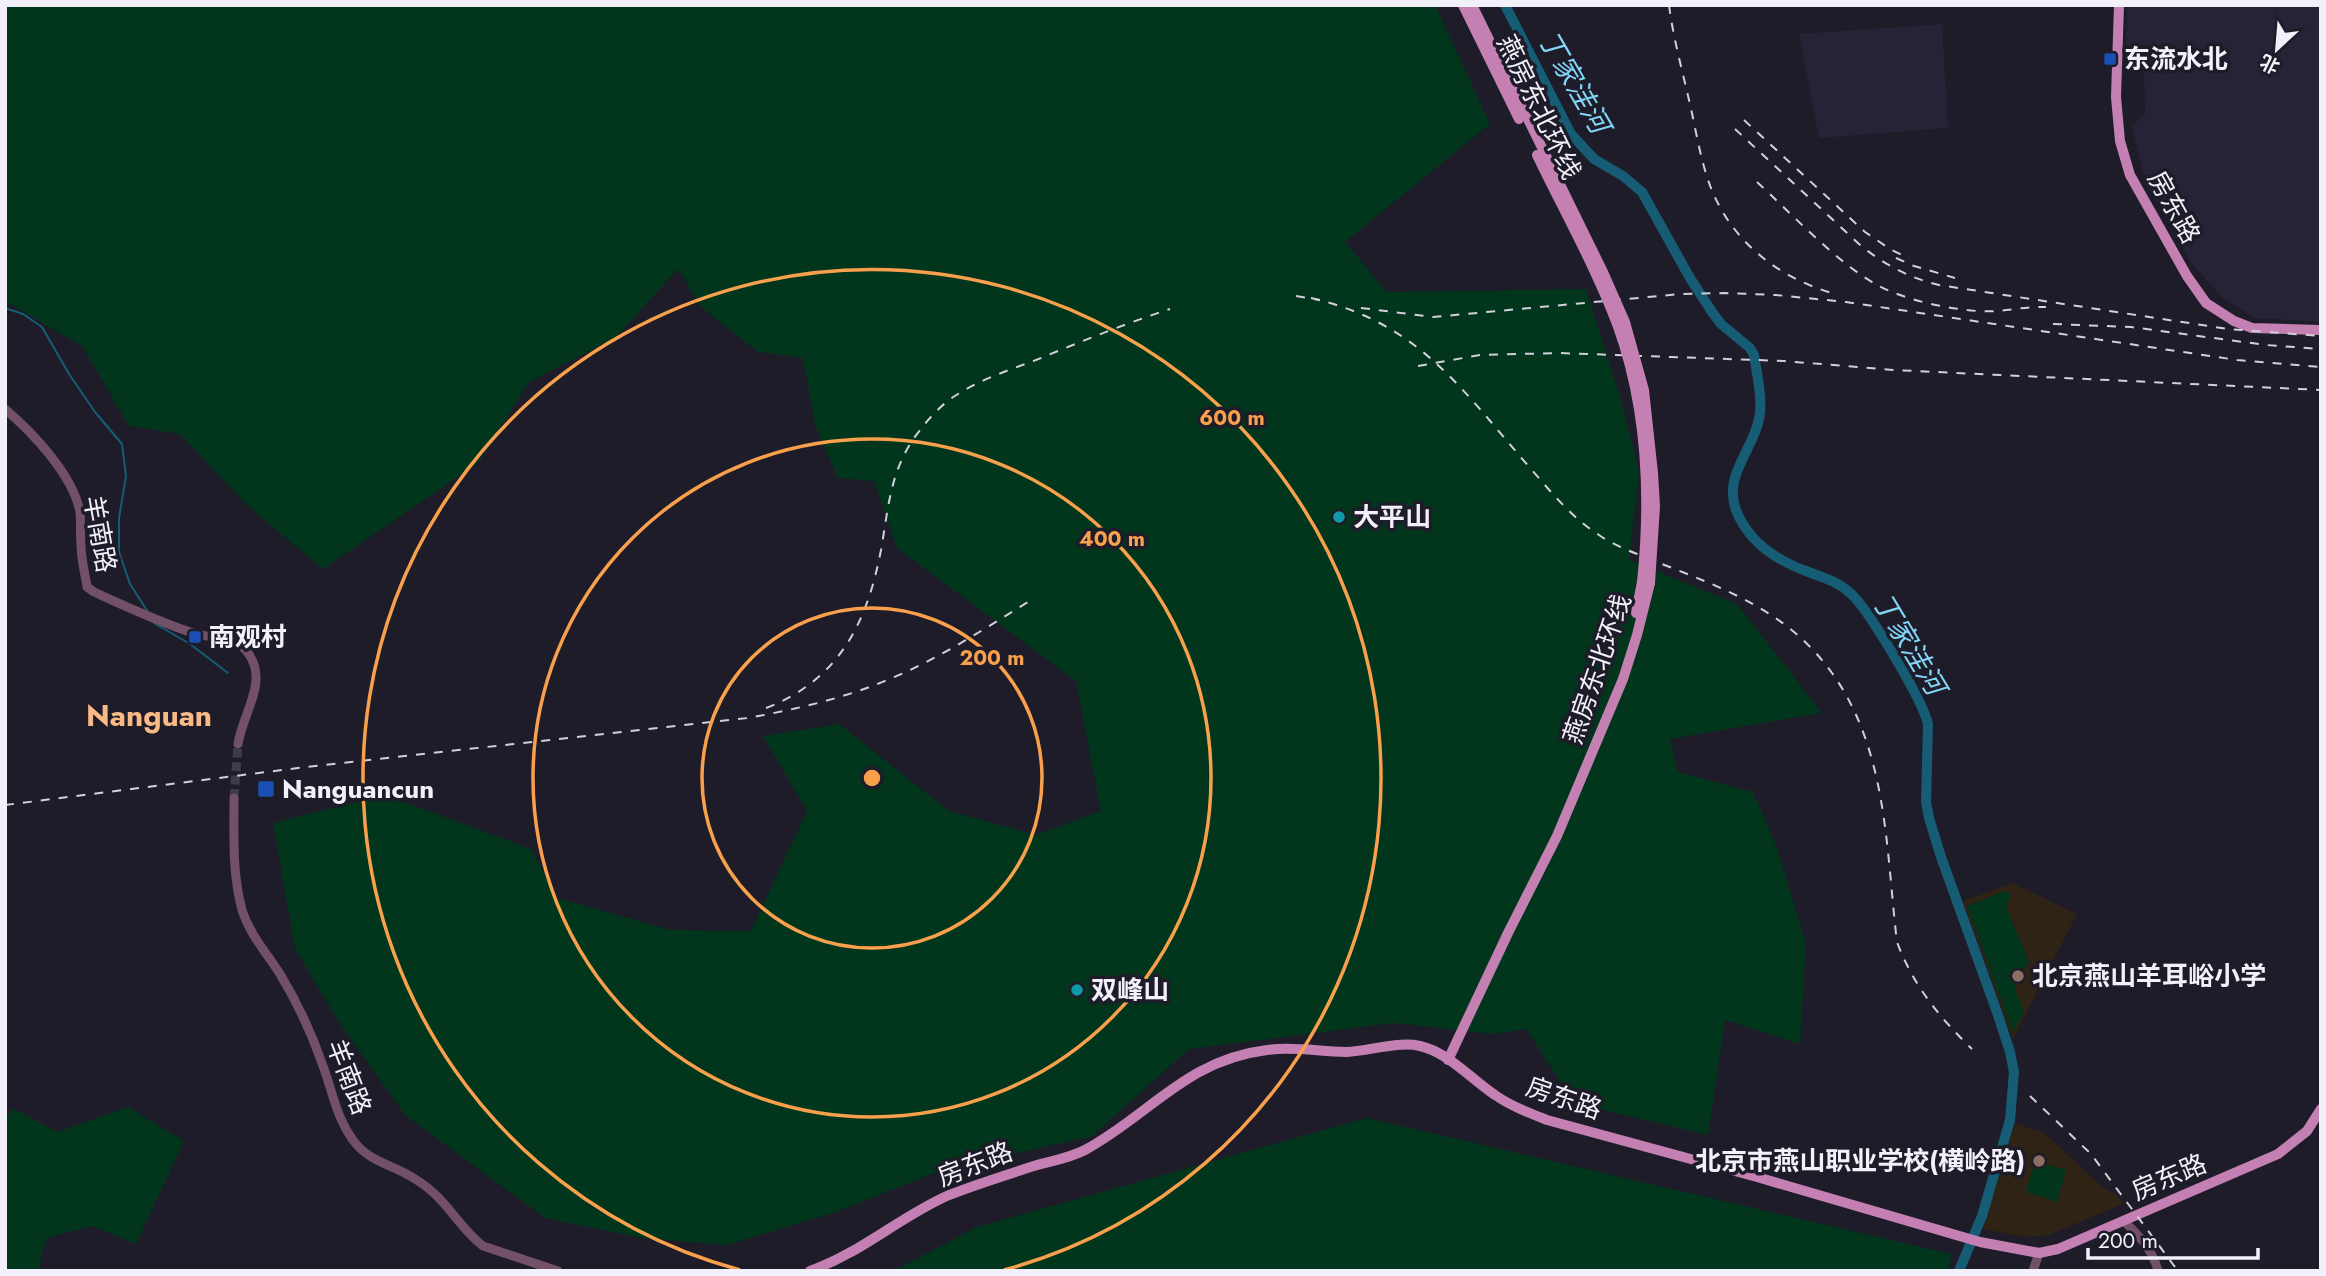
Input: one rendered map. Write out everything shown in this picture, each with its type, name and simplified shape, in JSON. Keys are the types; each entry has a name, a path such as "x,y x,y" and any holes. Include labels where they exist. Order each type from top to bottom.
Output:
{"main road":[{"name":"燕房东北环线","path":"1463,5 1595,273 1628,358 1636,390 1646,482 1646,582"},
{"name":"燕房东北环线","path":"1445,1058 1547,843 1632,632 1646,582 1655,506 1644,390 1625,322 1472,5"},
{"name":"房东路","path":"2119,5 2116,97 2120,141 2130,175 2187,276 2206,303 2234,321 2252,328 2321,330"},
{"name":"房东路","path":"810,1271 858,1249 949,1196 1081,1152 1188,1077 1212,1064 1240,1055 1299,1048 1356,1052 1417,1046 1445,1058 1496,1097 1547,1120 1980,1242 2039,1254 2059,1249 2278,1154 2307,1131 2321,1109"}],"street":[{"name":"羊南路","path":"5,409 37,439 74,494 80,513 81,549 87,587 94,593 153,618 196,634 232,641 248,652 256,680 238,744"},
{"name":"羊南路","path":"234,798 235,876 246,920 252,935 279,972 293,997 320,1057 346,1130 372,1158 412,1176 440,1197 473,1238 483,1246 558,1271"},
{"path":"2124,1221 2144,1241 2158,1271"},
{"path":"2033,1271 2039,1254"}],"shaded area":[{"path":"2127,5 2321,5 2321,322 2256,318 2224,299 2191,263 2145,180 2132,126 2145,114 2144,70 2125,56"},
{"path":"1942,24 1948,128 1819,138 1799,34"},
{"name":"北京燕山羊耳峪小学","path":"2013,883 2077,914 2013,1039 1963,901"},
{"name":"北京市燕山职业学校(横岭路)","path":"2015,1123 2044,1133 2105,1189 2116,1194 2123,1204 2049,1235 2026,1237 1983,1229"}],"green space":[{"path":"5,5 1435,5 1490,124 1345,242 1387,292 1586,289 1621,400 1639,471 1629,560 1737,604 1822,713 1670,739 1678,772 1753,792 1777,848 1806,944 1800,1044 1725,1020 1708,1135 1574,1103 1526,1029 1494,1034 1393,1023 1189,1049 1092,1136 942,1170 836,1212 727,1245 642,1238 545,1218 405,1115 341,1025 295,949 273,823 385,795 531,849 557,898 671,930 751,931 807,811 763,736 839,724 949,811 1036,835 1101,811 1076,681 897,548 874,481 838,478 815,425 803,358 758,352 702,308 678,269 615,338 529,382 478,463 323,569 248,506 180,434 129,426 82,346 5,301"},
{"path":"2004,891 2011,895 2006,907 2030,964 2026,965 2020,977 2015,980 2016,992 2024,1012 2013,1032 1967,906"},
{"path":"128,1107 184,1141 136,1244 92,1226 46,1238 38,1271 5,1271 5,1122 12,1108 58,1132"},
{"path":"1367,1118 1951,1254 1948,1271 893,1271 977,1227"},
{"path":"2035,1161 2066,1170 2057,1202 2026,1192"}],"waterway":[{"name":"丁家洼河","path":"1505,5 1571,134 1594,159 1623,176 1642,192 1712,312 1754,355 1760,395 1759,419 1733,486 1733,498 1741,521 1756,540 1774,555 1849,592 1868,615 1924,712 1928,724 1926,802 1929,818 1998,1015 2014,1072 2010,1120 1982,1216 1959,1271"},
{"path":"5,308 23,314 42,327 69,374 95,412 122,444 126,476 119,518 119,552 130,584 148,612"},
{"path":"154,623 190,644 228,673"}],"tunnel":[{"path":"234,798 238,744"}],"railway":[{"path":"1669,5 1701,155 1720,207 1744,240 1775,267 1832,293"},
{"path":"1744,120 1865,232 1908,258"},
{"path":"1735,129 1859,244 1887,264 1917,278 1939,285 2228,329 2321,336"},
{"path":"1757,182 1848,265 1863,277 1890,291 1927,303 1977,311 2046,307"},
{"path":"1896,258 1955,278"},
{"path":"1361,308 1433,317 1681,294 1776,295 1846,302 2237,360 2321,367"},
{"path":"1296,296 1320,300"},
{"path":"1311,298 1349,309 1382,324 1436,363 1483,412 1571,513 1606,540 1710,583 1755,605 1796,634 1815,652 1832,673 1850,703 1874,768 1886,837 1897,942 1903,958 1928,1000 1972,1049"},
{"path":"766,708 813,682 846,646 858,625 875,577 892,487 902,458 937,410 953,397 986,379 1170,309"},
{"path":"2053,324 2131,327 2266,345 2321,349"},
{"path":"1418,366 1480,355 1559,353 1784,361 1893,370 2321,390"},
{"path":"5,805 306,767 766,715 839,697 892,678 945,652 1028,602"},
{"path":"2030,1096 2091,1154 2178,1271"}],"place":[{"name":"东流水北","path":"2110,59"},
{"name":"大平山","path":"1339,517"},
{"name":"南观村","path":"195,637"},
{"name":"Nanguancun","path":"266,789"},
{"name":"北京燕山羊耳峪小学","path":"2018,976"},
{"name":"双峰山","path":"1077,990"},
{"name":"北京市燕山职业学校(横岭路)","path":"2039,1161"}],"district":[{"name":"Nanguan","path":"149,715"}]}
